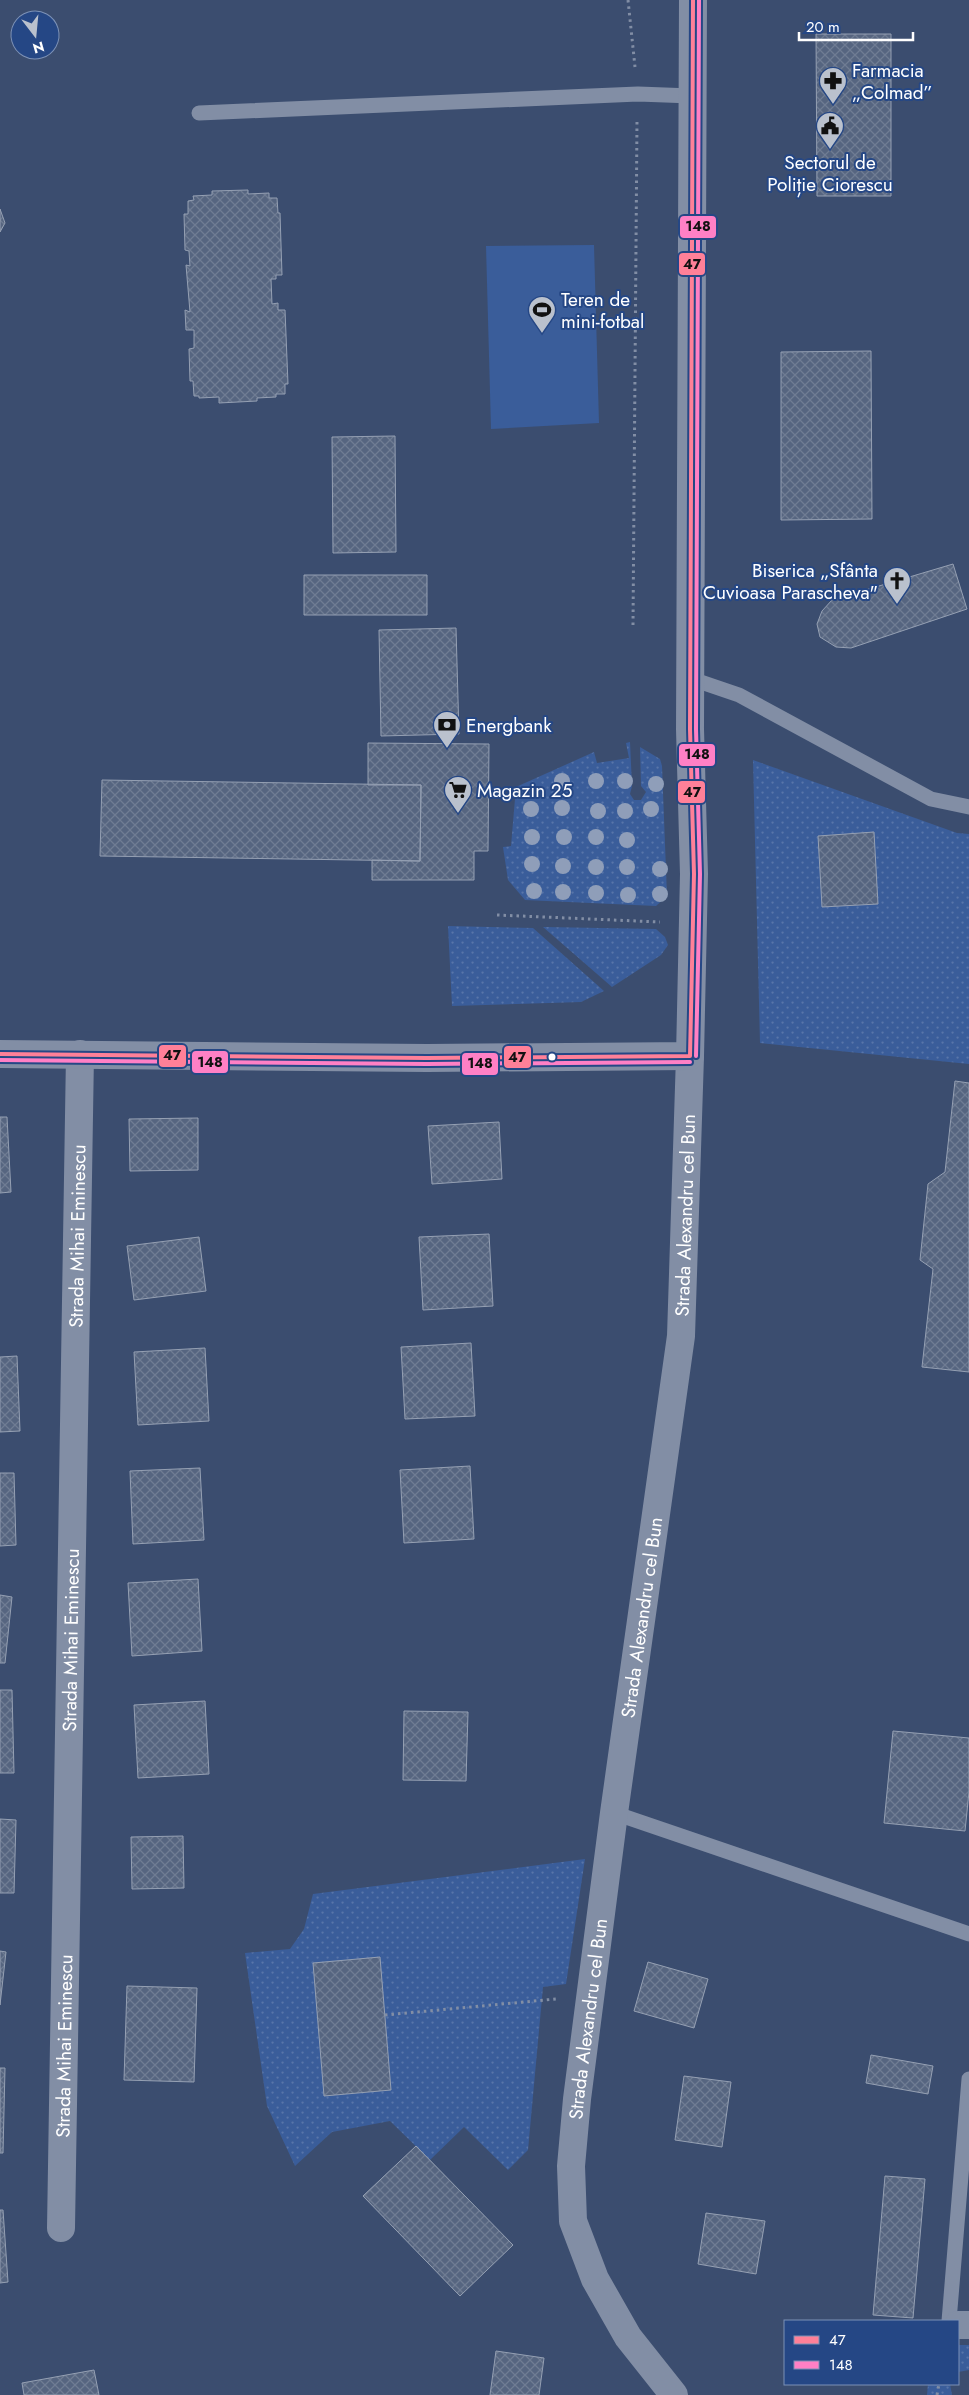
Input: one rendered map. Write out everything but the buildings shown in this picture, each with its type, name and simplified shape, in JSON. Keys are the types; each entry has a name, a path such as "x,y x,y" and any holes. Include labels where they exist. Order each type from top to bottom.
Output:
{"street":[{"name":"Strada Alexandru cel Bun","path":"674,2395 628,2337 595,2279 573,2221 571,2166 577,2099 614,1813 681,1336 693,923 690,729 692,679 693,0"},
{"path":"0,1054 427,1058 690,1056"},
{"name":"Strada Mihai Eminescu","path":"61,2228 80,1054"}],"lane":[{"path":"199,113 638,94 692,96"},
{"path":"692,679 739,695 930,799 969,807"},
{"path":"614,1813 969,1934"},
{"path":"949,2320 969,2079"}],"path":[{"path":"628,0 638,94 633,624"},
{"path":"497,915 693,923"},
{"path":"385,2015 591,1995"}],"shaded area":[{"name":"Teren de mini-fotbal","path":"594,245 599,423 491,429 486,246"},
{"path":"630,742 632,786 630,794 634,800 641,800 646,792 641,786 640,747 660,759 662,766 667,896 656,906 525,900 508,880 503,847 511,846 516,787 594,752 597,763 629,758 626,743"},
{"path":"753,760 957,833 969,834 969,1064 760,1043"},
{"path":"448,926 533,928 604,991 581,1002 452,1006"},
{"path":"543,927 656,929 665,937 668,945 661,955 612,987"},
{"path":"585,1859 566,1984 543,1987 528,2150 508,2170 464,2127 430,2160 390,2121 332,2132 295,2166 267,2106 245,1953 290,1949 304,1929 313,1894"},
{"path":"959,2345 969,2345 969,2370 959,2372"},
{"path":"928,2385 950,2385 952,2395 927,2395"}],"transit line":[{"name":"47","path":"690,1056 694,874 690,729 693,0"},
{"name":"148","path":"696,1056 700,874 696,729 699,0"},
{"name":"47","path":"0,1054 427,1058 690,1056"},
{"name":"148","path":"0,1060 427,1064 690,1062"}],"place":[{"name":"Farmacia „Colmad”","path":"833,105"},
{"name":"Sectorul de Poliție Ciorescu","path":"830,150"},
{"name":"Teren de mini-fotbal","path":"542,334"},
{"name":"Biserica „Sfânta Cuvioasa Parascheva\"","path":"897,605"},
{"name":"Energbank","path":"447,749"},
{"name":"Magazin 25","path":"458,814"}]}
